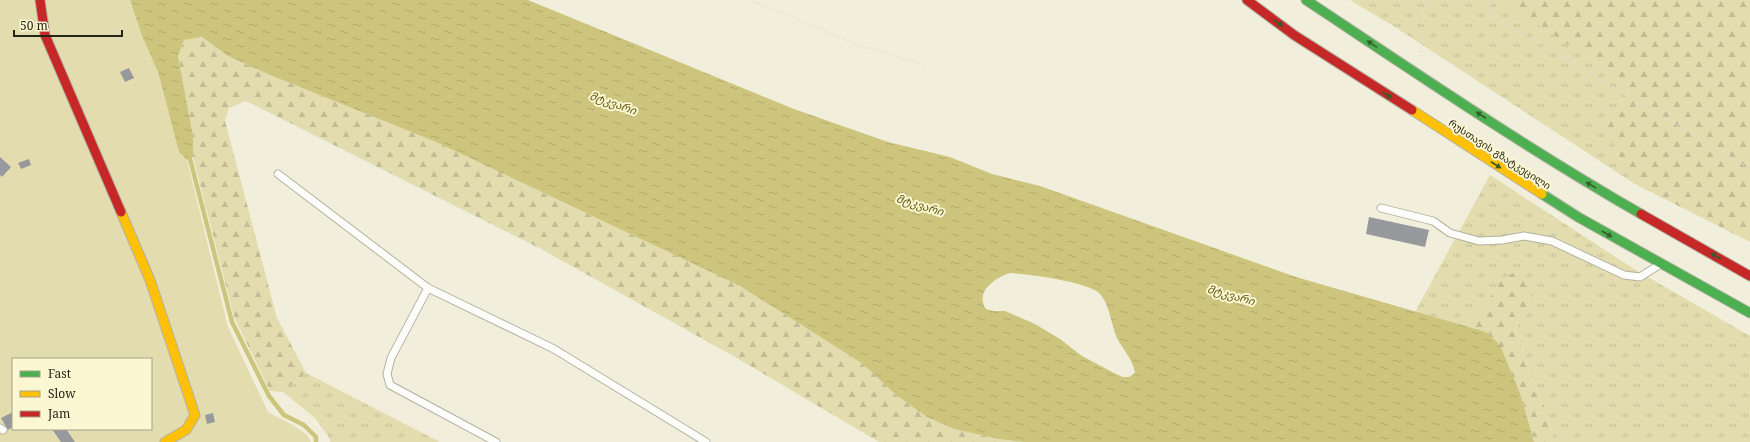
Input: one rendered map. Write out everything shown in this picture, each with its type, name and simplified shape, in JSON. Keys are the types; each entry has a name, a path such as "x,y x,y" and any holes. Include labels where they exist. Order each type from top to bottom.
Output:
{"main road":[{"path":"40,0 45,34 63,80 150,280 195,415 186,430 165,442"},
{"name":"რუსთავის გზატკეცილი","path":"1247,0 1294,35 1578,217 1750,314"},
{"path":"1306,0 1416,73 1589,184 1750,276"}],"lane":[{"path":"278,174 428,288 554,349 706,442"},
{"path":"1380,208 1433,221 1450,233 1479,240 1502,240 1524,236 1552,241 1624,275 1640,277 1660,264"},
{"path":"428,288 391,358 387,374 390,385 496,442"}],"path":[{"path":"751,0 858,45 924,65"},
{"path":"1416,73 1423,36 1423,6 1426,0"},
{"path":"1488,0 1492,16 1750,168"}],"green space":[{"path":"0,0 130,0 142,36 158,72 179,152 187,160 228,327 268,412 291,424 307,435 311,442 0,442"},
{"path":"1350,0 1507,0 1505,2 1629,85 1605,132 1635,184 1395,27"},
{"path":"1507,0 1750,0 1750,242 1635,184 1605,132 1629,85 1504,2"},
{"path":"202,37 228,56 270,75 436,142 740,286 863,364 896,395 927,417 954,429 999,439 1023,442 879,442 735,357 541,249 246,101 229,108 225,121 277,318 306,373 283,392 270,391 234,317 193,157 193,136 178,56 184,40"},
{"path":"1490,175 1634,269 1750,336 1750,442 1556,442 1515,330 1531,307 1501,279 1486,304 1463,326 1415,312"},
{"path":"1513,273 1532,280 1531,307 1515,330 1556,442 1534,442 1521,396 1486,332 1463,326 1486,304 1501,279"},
{"path":"306,373 440,442 330,442 330,439 315,418 283,392"}],"water":[{"name":"მტკვარი","path":"130,0 528,0 794,109 888,142 950,157 992,174 1040,186 1296,277 1486,332 1500,345 1521,396 1534,442 1023,442 999,439 954,429 927,417 896,395 863,364 740,286 436,142 270,75 228,56 202,37 184,40 178,56 193,136 193,157 187,160 179,152 158,72 142,36","holes":["1010,273 1044,277 1085,286 1095,290 1104,300 1117,338 1130,359 1135,373 1129,377 1123,377 1082,356 1060,339 1035,324 1005,311 993,311 986,309 983,303 983,297 988,286 1004,275"]}],"building":[{"path":"129,68 134,78 125,82 120,72"},
{"path":"0,157 11,167 2,177 0,175"},
{"path":"29,159 31,165 21,169 18,163"},
{"path":"1369,217 1429,230 1425,247 1366,234"},
{"path":"12,412 12,428 8,430 1,418"},
{"path":"213,413 215,422 207,424 205,415"},
{"path":"53,430 67,430 75,442 61,442"}],"waterway":[{"path":"189,155 232,322 269,396 284,415 304,425 316,437 316,442"}],"traffic: fast":[{"path":"1306,0 1513,137 1641,214"},
{"path":"1542,194 1578,217 1750,313"}],"traffic: slow":[{"path":"1412,110 1542,194"},
{"path":"121,212 150,280 195,415 186,430 165,442"}],"traffic: jam":[{"path":"40,0 45,35 121,212"},
{"path":"1247,0 1294,35 1412,110"},
{"path":"1641,214 1750,276"}]}
